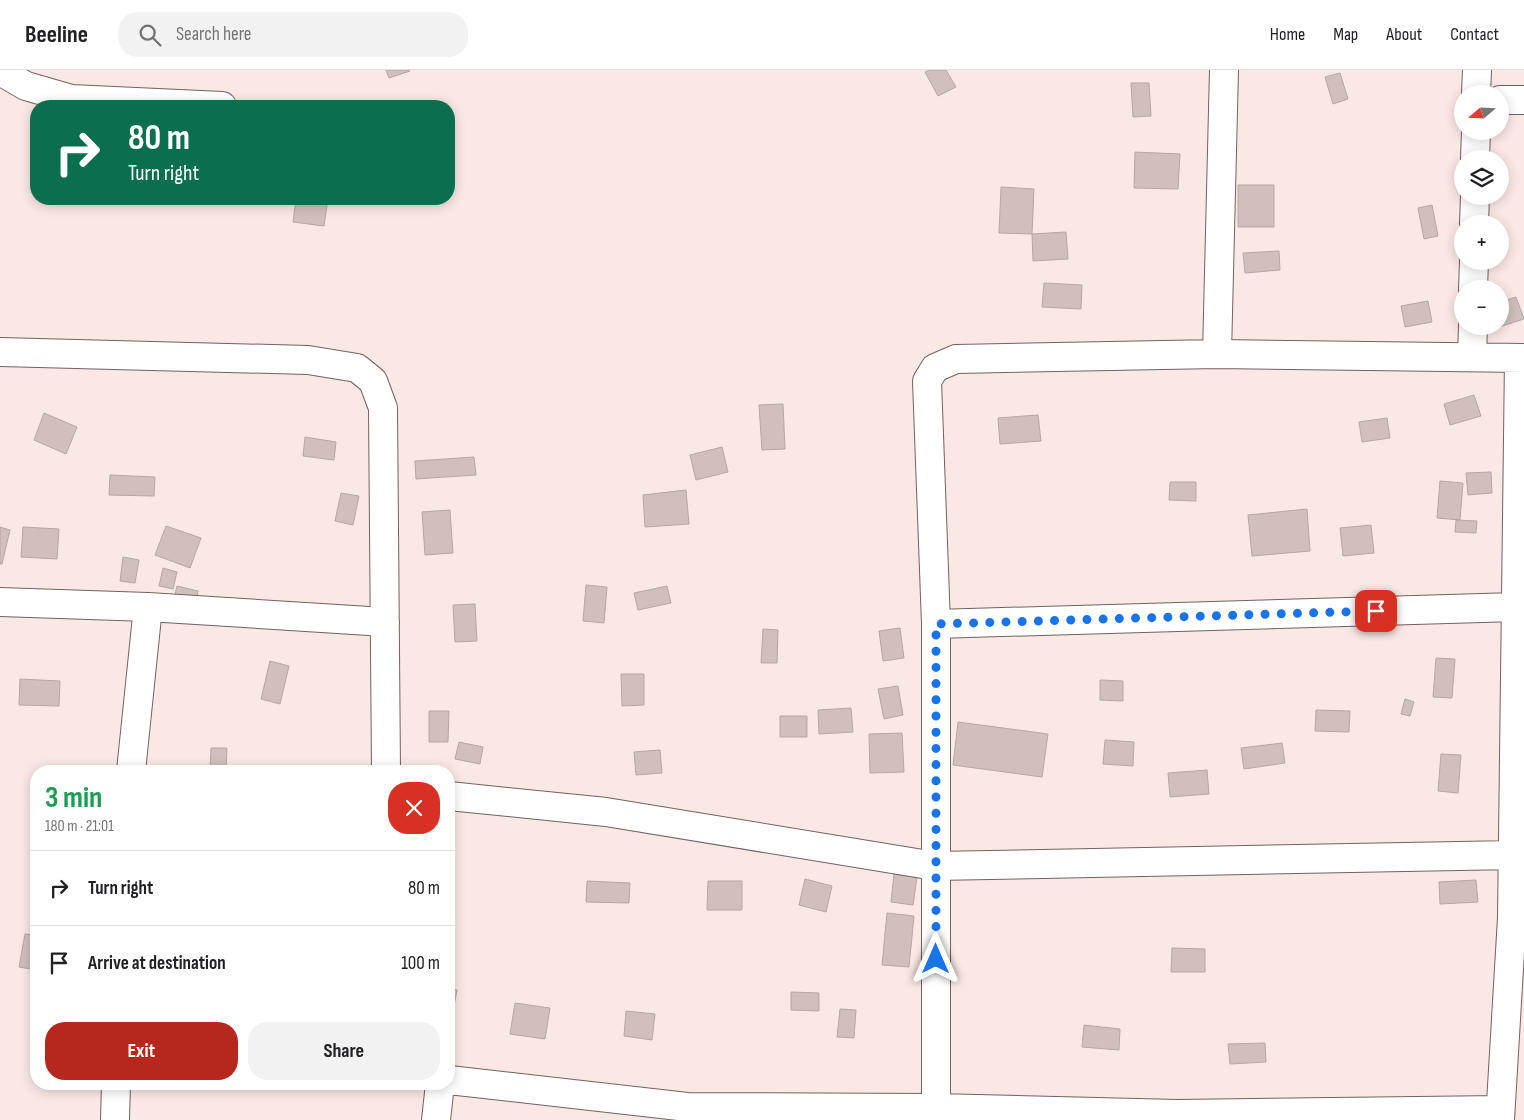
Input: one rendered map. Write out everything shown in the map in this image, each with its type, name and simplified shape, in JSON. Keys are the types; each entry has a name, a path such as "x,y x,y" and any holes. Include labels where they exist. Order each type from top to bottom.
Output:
{"street":[{"path":"1217,354 1224,70"},
{"path":"1476,85 1477,70"},
{"path":"0,71 26,86 71,99 93,100"},
{"path":"1509,100 1524,100"},
{"path":"1472,357 1473,335"},
{"path":"0,352 308,360 357,368 373,381 383,408 386,765"},
{"path":"455,1081 687,1113 1177,1117 1500,1115 1518,918 1512,855 1521,358 1217,354 956,359 935,368 927,381 936,624 936,1114"},
{"path":"0,602 148,607 385,622"},
{"path":"132,765 148,607"},
{"path":"936,624 1516,607"},
{"path":"455,797 606,812 936,866 1512,855"},
{"path":"114,1120 116,1090"},
{"path":"436,1120 439,1090"}],"building":[{"path":"386,70 409,70 410,71 389,78"},
{"path":"929,70 946,70 956,87 938,96 925,72"},
{"path":"1340,73 1348,99 1333,104 1325,77"},
{"path":"1131,83 1149,83 1151,116 1133,117"},
{"path":"1135,152 1180,154 1178,189 1134,188"},
{"path":"1238,185 1274,185 1274,227 1238,227"},
{"path":"1001,187 1034,189 1032,234 999,233"},
{"path":"295,205 327,205 324,226 293,222"},
{"path":"1432,205 1438,236 1424,239 1418,208"},
{"path":"1066,232 1068,259 1033,261 1032,234"},
{"path":"1279,251 1280,270 1245,273 1243,253"},
{"path":"1044,283 1082,285 1081,309 1042,307"},
{"path":"1516,297 1524,319 1509,324 1509,299"},
{"path":"1428,301 1432,322 1405,327 1401,306"},
{"path":"1474,395 1481,416 1450,425 1444,404"},
{"path":"783,404 785,449 762,450 759,405"},
{"path":"44,413 77,427 66,454 34,440"},
{"path":"1038,415 1041,441 1000,444 998,418"},
{"path":"1387,418 1390,438 1362,442 1359,422"},
{"path":"305,437 336,442 334,460 303,456"},
{"path":"722,447 728,472 696,480 690,455"},
{"path":"474,457 476,475 416,479 415,461"},
{"path":"1491,472 1492,493 1468,495 1466,473"},
{"path":"110,475 155,477 154,496 109,495"},
{"path":"1440,481 1463,483 1460,520 1437,518"},
{"path":"1170,482 1196,482 1196,501 1169,500"},
{"path":"686,490 689,524 645,527 643,495"},
{"path":"341,493 359,496 353,525 335,521"},
{"path":"1307,509 1310,551 1252,556 1248,515"},
{"path":"450,510 453,553 425,555 422,512"},
{"path":"1456,520 1477,521 1476,533 1455,532"},
{"path":"1371,525 1374,553 1343,556 1340,528"},
{"path":"166,526 201,538 190,568 155,555"},
{"path":"0,527 10,530 2,564 0,564"},
{"path":"23,527 59,529 57,559 21,557"},
{"path":"123,557 139,560 135,583 120,581"},
{"path":"163,568 177,572 173,589 159,586"},
{"path":"586,585 607,587 604,623 583,621"},
{"path":"177,586 198,591 195,607 173,602"},
{"path":"667,586 671,603 638,610 634,593"},
{"path":"475,604 477,641 455,642 453,605"},
{"path":"900,628 904,658 883,661 879,631"},
{"path":"763,629 778,630 777,663 761,663"},
{"path":"1436,658 1455,659 1452,698 1433,697"},
{"path":"270,661 289,666 280,704 261,699"},
{"path":"621,674 644,674 644,705 622,706"},
{"path":"20,679 60,681 59,706 19,705"},
{"path":"1100,680 1123,681 1123,701 1100,700"},
{"path":"898,686 903,715 884,719 878,689"},
{"path":"1405,699 1414,702 1410,716 1401,714"},
{"path":"851,708 853,732 819,734 818,710"},
{"path":"1316,710 1350,711 1349,732 1315,731"},
{"path":"429,711 449,711 448,742 429,742"},
{"path":"780,716 807,716 807,737 780,737"},
{"path":"958,722 1048,734 1042,777 953,765"},
{"path":"902,733 904,772 870,773 869,734"},
{"path":"1105,740 1134,742 1133,766 1103,764"},
{"path":"459,742 483,747 480,764 455,759"},
{"path":"1282,743 1285,763 1244,769 1241,748"},
{"path":"211,748 227,748 226,765 210,765"},
{"path":"660,750 662,773 636,775 634,752"},
{"path":"1441,754 1461,755 1458,793 1438,791"},
{"path":"1207,770 1209,794 1170,797 1168,773"},
{"path":"894,874 917,877 913,905 891,902"},
{"path":"805,879 832,886 826,912 799,905"},
{"path":"1476,880 1478,902 1440,904 1439,882"},
{"path":"587,881 630,883 629,903 586,902"},
{"path":"708,881 742,881 742,910 707,910"},
{"path":"887,913 914,916 909,967 882,965"},
{"path":"25,934 30,934 30,969 19,967"},
{"path":"1172,948 1205,949 1205,972 1171,972"},
{"path":"791,992 819,993 819,1011 791,1010"},
{"path":"515,1003 550,1008 545,1039 510,1034"},
{"path":"840,1009 856,1010 854,1038 837,1037"},
{"path":"626,1011 655,1014 652,1040 624,1036"},
{"path":"1084,1025 1120,1029 1119,1050 1082,1047"},
{"path":"1265,1043 1266,1062 1230,1064 1228,1044"}],"route":[{"path":"936,959 936,624 1376,611"}]}
